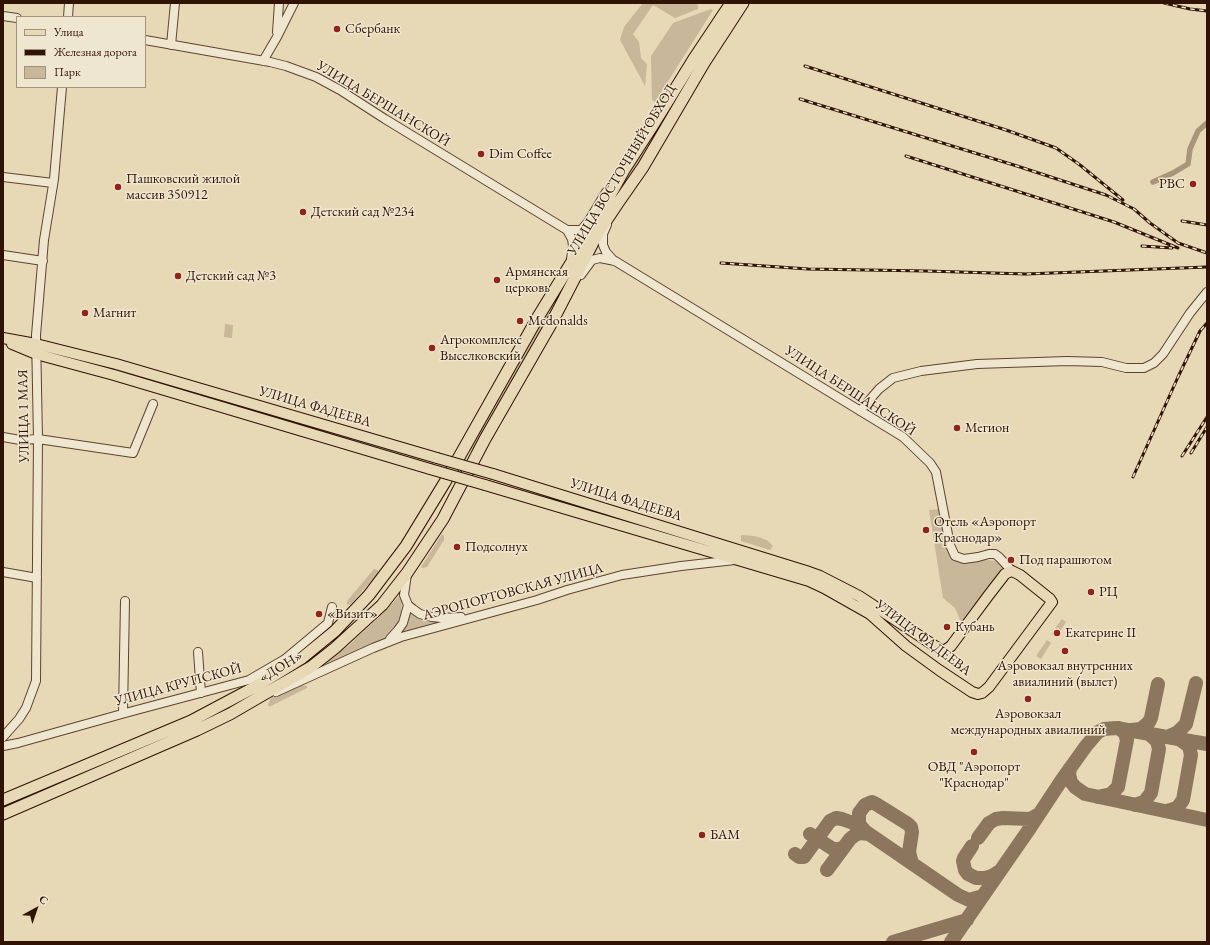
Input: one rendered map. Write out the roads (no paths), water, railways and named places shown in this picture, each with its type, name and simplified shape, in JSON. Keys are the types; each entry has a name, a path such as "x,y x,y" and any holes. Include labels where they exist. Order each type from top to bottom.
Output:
{"highway":[{"name":"УЛИЦА ВОСТОЧНЫЙ ОБХОД","path":"473,432 538,318 584,242 624,170 731,3"},
{"name":"УЛИЦА ВОСТОЧНЫЙ ОБХОД","path":"485,439 551,324 598,233 643,167 704,63 743,3"},
{"name":"«ДОН»","path":"3,800 191,721 255,688 302,658 335,631 369,595 406,546 473,432"},
{"name":"«ДОН»","path":"3,814 198,730 230,714 311,667 335,648 382,605 407,573 443,519 485,439"}],"main road":[{"name":"УЛИЦА ФАДЕЕВА","path":"3,339 114,375 520,495 716,558 737,560 766,564 806,570 859,596 937,649 944,650 948,648 958,637 1005,574 1009,572 1012,571 1020,575 1052,602 989,687 978,694 972,692 906,646 900,639 870,614 824,588 766,564 752,554 493,474 116,364 36,349"},
{"path":"114,375 119,370 119,367 116,364"},
{"path":"520,495 519,488 523,483"},
{"path":"900,639 906,628"}],"street":[{"path":"68,16 69,3"},
{"path":"171,45 174,3"},
{"path":"277,37 279,3"},
{"path":"263,61 294,3"},
{"path":"3,16 16,18"},
{"name":"УЛИЦА БЕРШАНСКОЙ","path":"146,40 263,61 305,72 340,90 567,230"},
{"name":"УЛИЦА 1 МАЯ","path":"3,737 19,719 26,708 36,681 38,439 36,349 44,240 53,183 62,88"},
{"path":"571,263 574,246 567,230 581,230 588,222 617,175 624,170"},
{"path":"3,177 53,183"},
{"name":"УЛИЦА БЕРШАНСКОЙ","path":"615,261 606,252 603,245 603,234 615,213 618,203"},
{"path":"3,255 43,261"},
{"name":"УЛИЦА БЕРШАНСКОЙ","path":"562,302 592,260 606,258 615,261 903,438 930,463 936,472 950,545 955,556 964,559 995,554 1012,571"},
{"path":"860,411 879,389 893,378 921,371 977,364 1067,361 1102,362 1126,368 1144,368 1154,363 1163,354 1190,313 1207,292"},
{"path":"3,437 20,440 38,439 133,453 153,404"},
{"path":"737,560 752,554"},
{"name":"АЭРОПОРТОВСКАЯ УЛИЦА","path":"230,714 388,641 622,575 681,566 716,558"},
{"path":"3,572 37,578"},
{"path":"407,573 404,595 408,605 420,614 441,618 478,615"},
{"path":"123,713 126,601"},
{"path":"388,641 403,623 408,605"},
{"name":"УЛИЦА КРУПСКОЙ","path":"3,746 249,680 285,659 328,623 332,607"},
{"path":"198,652 201,693"},
{"path":"3,796 14,791 22,792"}],"waterway":[{"path":"1153,182 1188,164 1190,149 1198,131 1207,123"}],"railway":[{"path":"1164,3 1207,11"},
{"path":"805,66 1006,130 1056,148 1080,165 1123,200"},
{"path":"800,99 1106,195 1134,209 1150,223 1178,243 1207,253"},
{"path":"906,156 1114,222 1178,248"},
{"path":"1182,221 1207,225"},
{"path":"1142,246 1172,248"},
{"path":"721,263 808,269 1026,274 1207,267"},
{"path":"1133,477 1200,331 1207,323"},
{"path":"1182,456 1207,417"},
{"path":"1191,453 1207,427"}],"place":[{"name":"Сбербанк","path":"337,29"},
{"name":"Dim Coffee","path":"481,154"},
{"name":"РВС","path":"1193,184"},
{"name":"Пашковский жилой массив 350912","path":"118,187"},
{"name":"Детский сад №234","path":"303,212"},
{"name":"Детский сад №3","path":"178,276"},
{"name":"Армянская церковь","path":"497,280"},
{"name":"Магнит","path":"85,313"},
{"name":"Mcdonalds","path":"520,321"},
{"name":"Агрокомплекс Выселковский","path":"432,348"},
{"name":"Мегион","path":"957,428"},
{"name":"Отель «Аэропорт Краснодар»","path":"926,530"},
{"name":"Подсолнух","path":"457,547"},
{"name":"Под парашютом","path":"1011,560"},
{"name":"РЦ","path":"1091,592"},
{"name":"«Визит»","path":"319,614"},
{"name":"Кубань","path":"947,627"},
{"name":"Екатерине II","path":"1057,633"},
{"name":"Аэровокзал внутренних авиалиний (вылет)","path":"1065,651"},
{"name":"Аэровокзал международных авиалиний","path":"1028,699"},
{"name":"ОВД \"Аэропорт \"Краснодар\"","path":"974,752"},
{"name":"БАМ","path":"702,835"}]}
